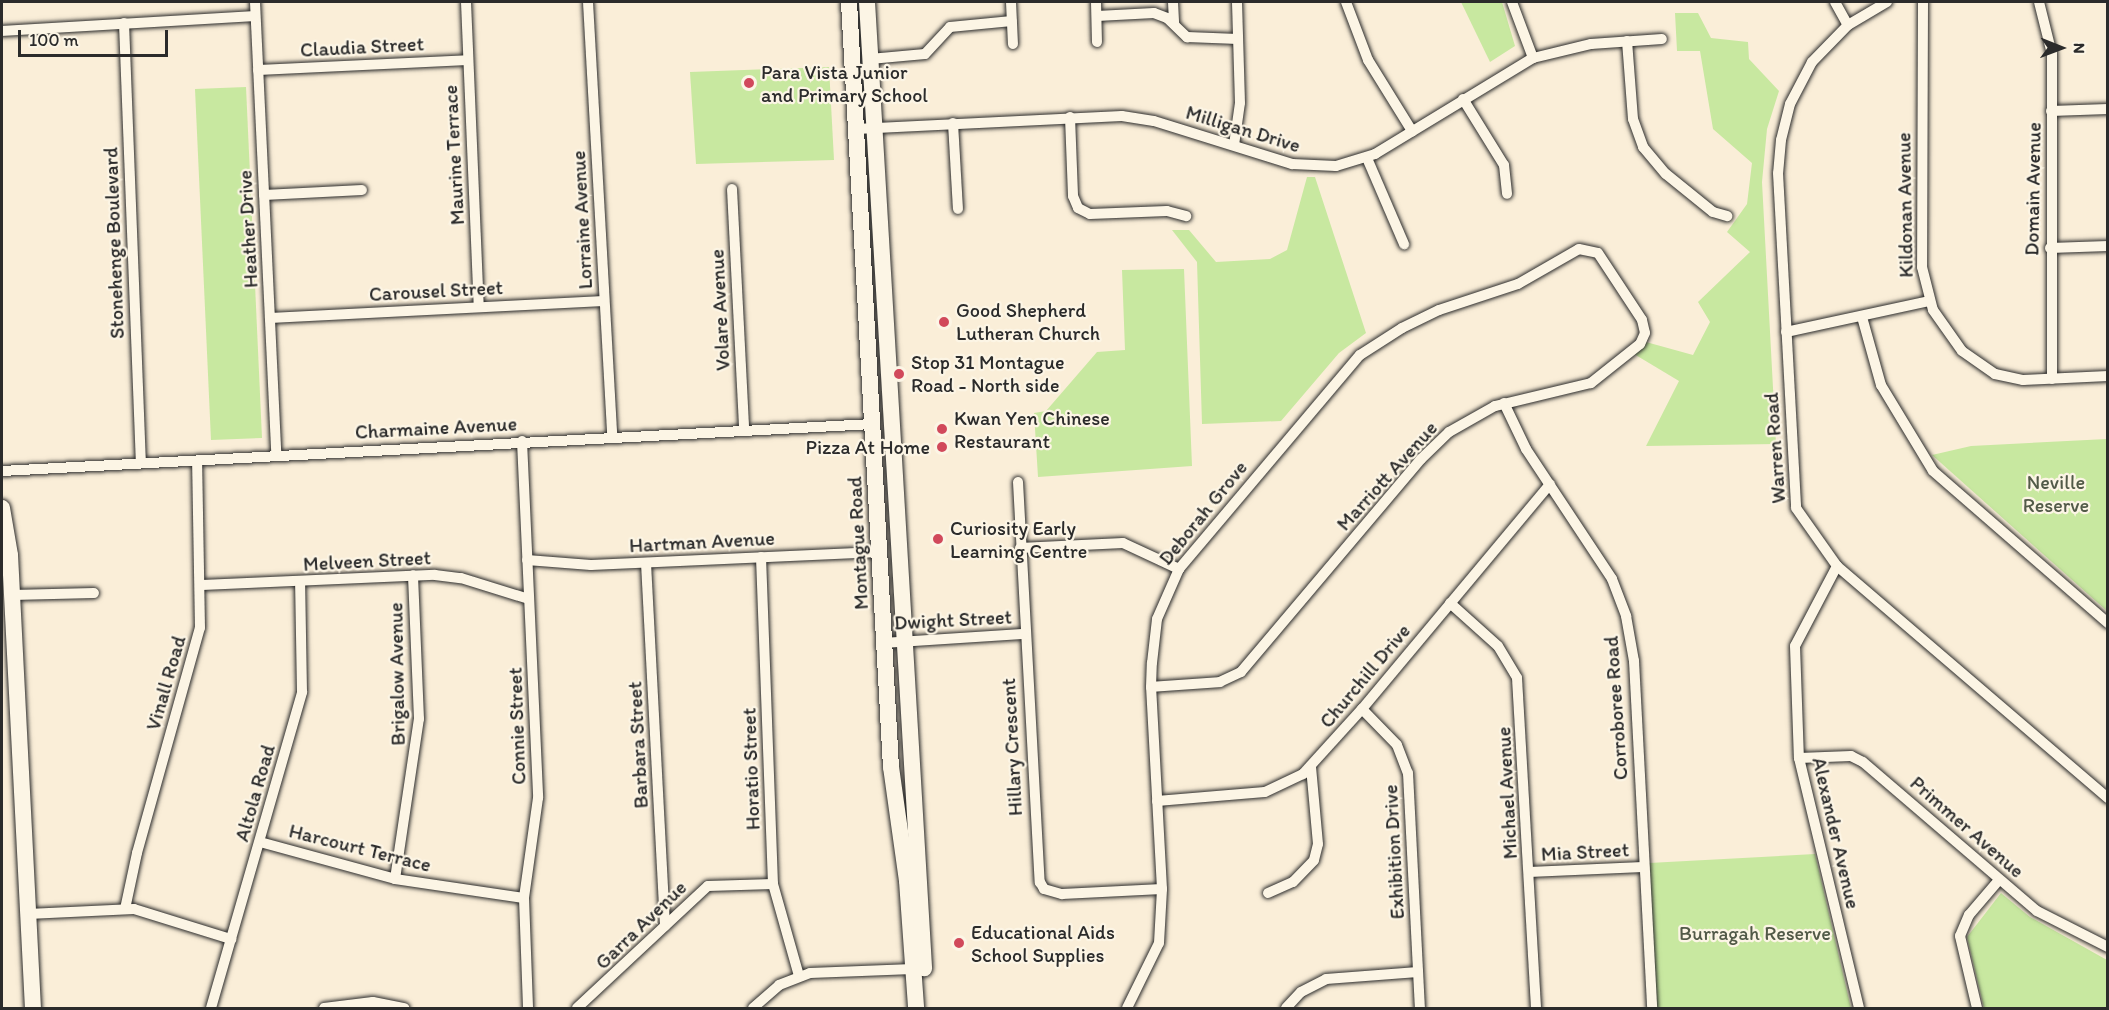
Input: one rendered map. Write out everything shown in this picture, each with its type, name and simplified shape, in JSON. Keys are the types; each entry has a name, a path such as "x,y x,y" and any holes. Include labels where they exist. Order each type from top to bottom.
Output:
{"main road":[{"name":"Montague Road","path":"849,2 891,767 918,969 927,1008"},
{"name":"Montague Road","path":"867,2 903,642 918,969 916,1008"},
{"path":"873,424 891,423"},
{"path":"2,508 9,542 9,598 33,1008"}],"street":[{"name":"Heather Drive","path":"255,2 276,455"},
{"name":"Maurine Terrace","path":"466,2 479,306"},
{"name":"Lorraine Avenue","path":"588,2 612,437"},
{"path":"1011,2 1013,44"},
{"path":"1096,2 1097,42"},
{"path":"1173,2 1174,24"},
{"path":"1234,145 1240,103 1237,2"},
{"path":"1346,2 1364,52 1412,132"},
{"path":"1512,2 1533,58"},
{"path":"1835,2 1848,26"},
{"name":"Warren Road","path":"1887,2 1848,26 1824,46 1803,76 1790,104 1781,140 1778,173 1796,508 1837,566 2108,798"},
{"name":"Kildonan Avenue","path":"1923,2 1922,253 1929,301 1954,343 1986,370 2014,380 2108,376"},
{"name":"Domain Avenue","path":"2039,2 2051,46 2052,379"},
{"path":"1097,15 1154,13 1174,24 1190,38 1239,39"},
{"path":"2,31 255,16"},
{"path":"870,59 925,54 950,27 1012,21"},
{"name":"Stonehenge Boulevard","path":"124,23 141,463"},
{"name":"Milligan Drive","path":"856,129 1070,117 1144,118 1308,167 1336,166 1366,158 1533,58 1581,45 1662,39"},
{"path":"1627,41 1633,119 1643,147 1666,174 1713,212 1726,216"},
{"name":"Claudia Street","path":"258,70 468,60"},
{"path":"1463,99 1504,165 1507,194"},
{"path":"2051,111 2108,109"},
{"path":"1070,117 1074,201 1078,208 1090,214 1163,211 1186,216"},
{"path":"953,123 958,209"},
{"path":"1366,158 1404,244"},
{"name":"Volare Avenue","path":"732,189 744,430"},
{"path":"264,195 362,190"},
{"path":"2050,248 2108,246"},
{"name":"Marriott Avenue","path":"1151,687 1220,682 1241,672 1430,449 1461,423 1504,403 1591,383 1644,338 1642,320 1603,259 1588,248"},
{"name":"Deborah Grove","path":"1127,1008 1156,952 1162,889 1151,687 1157,619 1179,568 1360,355 1439,310 1512,286 1579,249 1588,248"},
{"path":"1786,332 1929,301"},
{"name":"Carousel Street","path":"270,318 479,306 604,302"},
{"path":"1862,317 1881,385 1933,471 2108,623"},
{"name":"Corroboree Road","path":"1504,403 1526,449 1612,579 1627,623 1634,661 1652,1008"},
{"name":"Charmaine Avenue","path":"2,471 522,441 873,424"},
{"name":"Connie Street","path":"522,441 538,798 524,898 528,1008"},
{"name":"Vinall Road","path":"125,909 136,853 200,628 202,585 197,460"},
{"name":"Hillary Crescent","path":"1018,482 1037,865 1041,887 1062,894 1162,889"},
{"name":"Churchill Drive","path":"1157,801 1265,792 1311,766 1362,709 1550,484"},
{"path":"1020,548 1123,543 1179,568"},
{"name":"Hartman Avenue","path":"527,560 579,565 879,552"},
{"name":"Horatio Street","path":"761,557 773,884 799,976"},
{"name":"Barbara Street","path":"646,563 665,926"},
{"name":"Alexander Avenue","path":"1837,566 1796,643 1798,758 1859,1008"},
{"name":"Melveen Street","path":"202,585 413,575 461,578 530,599"},
{"name":"Brigalow Avenue","path":"395,879 419,719 413,575"},
{"name":"Altola Road","path":"213,1008 302,692 300,582"},
{"path":"9,598 94,592"},
{"name":"Michael Avenue","path":"1450,603 1498,646 1518,678 1536,1008"},
{"name":"Dwight Street","path":"884,643 1024,634"},
{"name":"Exhibition Drive","path":"1362,709 1397,745 1408,773 1420,1008"},
{"name":"Primmer Avenue","path":"1798,758 1847,756 1863,762 2037,911 2108,947"},
{"path":"1268,893 1293,882 1314,860 1318,844 1311,766"},
{"name":"Harcourt Terrace","path":"260,842 395,879 524,898"},
{"name":"Mia Street","path":"1529,872 1643,867"},
{"path":"1977,1008 1960,936 1969,915 1999,880"},
{"name":"Garra Avenue","path":"577,1008 708,886 773,884"},
{"path":"28,914 125,909 150,913 231,939"},
{"path":"753,1008 779,985 799,976 918,969"},
{"path":"1286,1008 1301,992 1326,978 1418,972"},
{"path":"324,1008 373,1002 404,1008"}],"green space":[{"path":"1461,2 1502,2 1515,46 1490,62"},
{"path":"1675,13 1698,13 1711,38 1748,42 1749,59 1779,91 1767,129 1762,182 1776,444 1646,446 1679,381 1634,354 1646,342 1693,355 1710,322 1698,302 1750,252 1727,232 1747,204 1752,163 1713,129 1700,51 1677,51"},
{"path":"829,67 834,160 696,164 690,72"},
{"path":"246,87 262,438 211,440 195,89"},
{"path":"1307,177 1315,177 1366,333 1339,353 1281,421 1202,424 1197,262 1172,230 1189,230 1216,262 1270,259 1287,250"},
{"path":"1184,269 1192,466 1038,477 1034,413 1046,411 1097,352 1125,350 1122,270"},
{"name":"Neville Reserve","path":"2107,439 2107,611 1932,455 1971,446"},
{"name":"Burragah Reserve","path":"1815,854 1851,1008 1657,1008 1649,863"},
{"path":"2001,893 2030,917 2107,960 2107,1008 1984,1008 1967,937"}],"place":[{"name":"Para Vista Junior and Primary School","path":"749,83"},
{"name":"Good Shepherd Lutheran Church","path":"944,322"},
{"name":"Stop 31 Montague Road - North side","path":"899,374"},
{"name":"Kwan Yen Chinese Restaurant","path":"942,429"},
{"name":"Pizza At Home","path":"942,447"},
{"name":"Curiosity Early Learning Centre","path":"938,539"},
{"name":"Educational Aids School Supplies","path":"959,943"}]}
